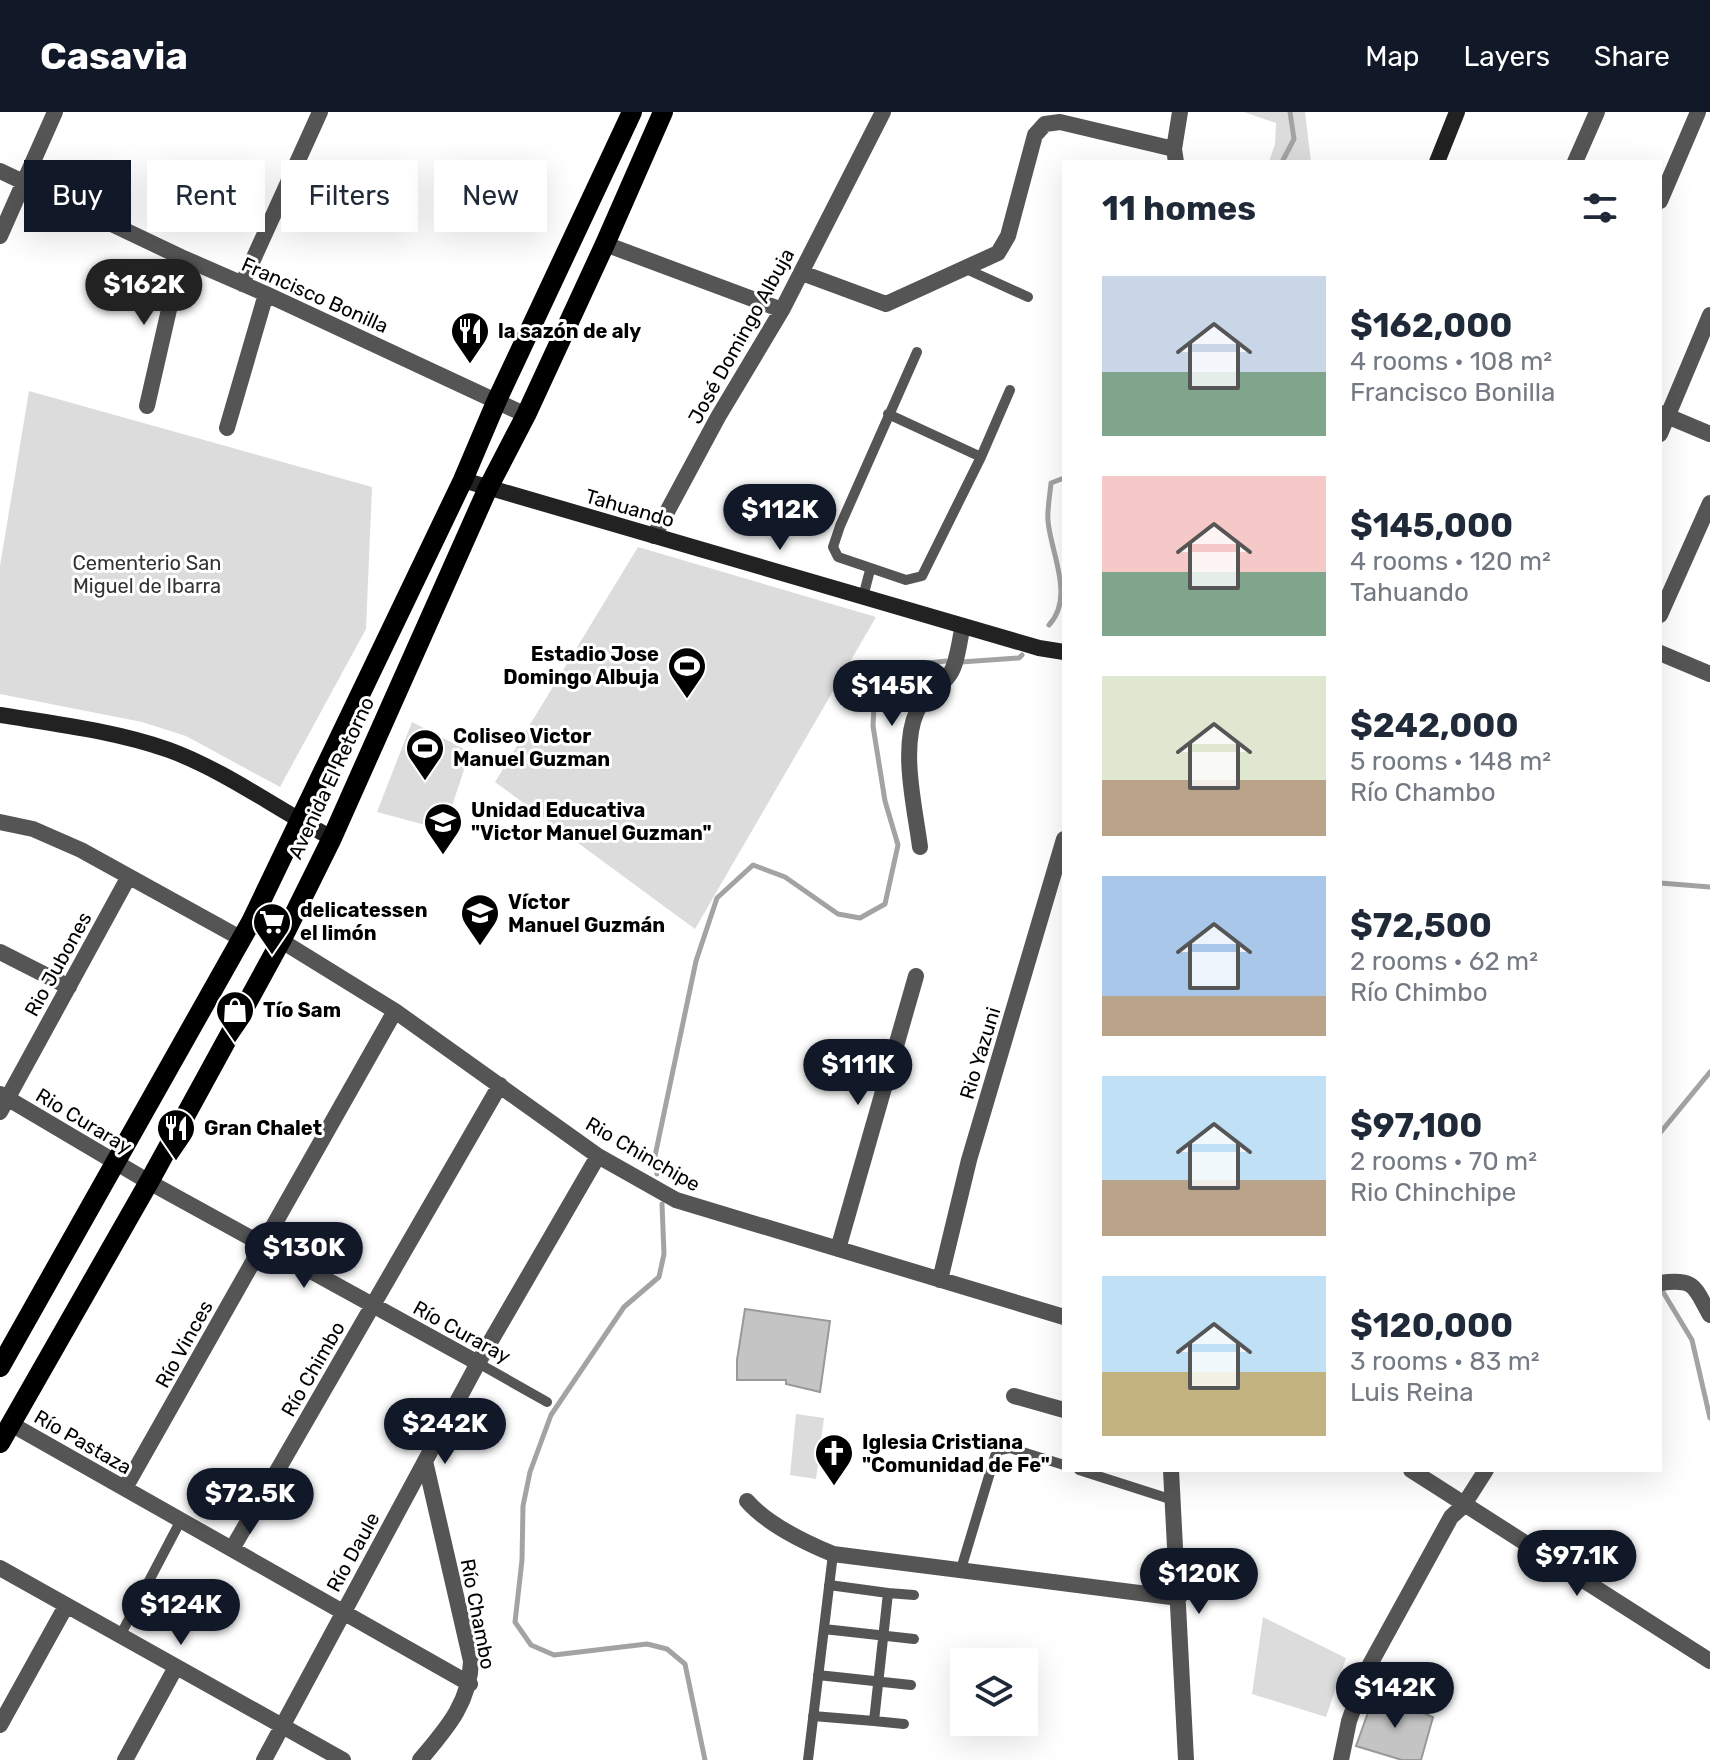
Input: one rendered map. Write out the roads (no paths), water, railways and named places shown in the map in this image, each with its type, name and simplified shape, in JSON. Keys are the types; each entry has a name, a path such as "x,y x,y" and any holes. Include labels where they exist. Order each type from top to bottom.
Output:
{"main road":[{"name":"Avenida El Retorno","path":"0,1367 247,930 463,480 497,400 632,112"},
{"name":"Avenida El Retorno","path":"0,1443 5,1421 149,1182 282,939 332,838 488,488 526,415 663,112"}],"street":[{"path":"35,160 55,112"},
{"path":"242,284 320,112"},
{"path":"802,273 886,304 998,253 1004,245 1035,135 1045,124 1060,122 1175,155 1180,112"},
{"path":"1438,160 1457,112"},
{"path":"1576,160 1597,112"},
{"path":"1662,196 1698,112"},
{"name":"José Domingo Albuja","path":"654,536 718,417 802,273 878,113"},
{"name":"Francisco Bonilla","path":"0,171 24,183"},
{"path":"0,236 24,185"},
{"name":"Francisco Bonilla","path":"128,232 526,415"},
{"path":"605,244 782,310"},
{"path":"147,406 181,257"},
{"path":"227,428 266,294"},
{"path":"1710,315 1665,414 1710,434"},
{"name":"Tahuando","path":"463,480 1039,648 1062,652"},
{"path":"1662,611 1710,503"},
{"path":"920,847 910,775 912,727 922,704 952,670 963,626"},
{"path":"1662,654 1710,674"},
{"path":"0,715 71,726 170,751 199,763 332,838"},
{"name":"Rio Chinchipe","path":"0,822 33,829 81,850 128,878 247,930 282,939 395,1011 598,1156 676,1200 1062,1316"},
{"name":"Rio Yazuni","path":"940,1280 969,1160 1062,846"},
{"name":"Rio Jubones","path":"2,1101 128,878"},
{"path":"0,952 69,987"},
{"path":"838,1249 916,976"},
{"name":"Río Vinces","path":"125,1488 395,1011"},
{"name":"Río Chimbo","path":"232,1549 500,1085"},
{"name":"Rio Curaray","path":"2,1101 149,1182"},
{"name":"Río Daule","path":"264,1760 478,1363 598,1156"},
{"name":"Río Curaray","path":"149,1182 478,1363"},
{"path":"1662,1283 1688,1282 1710,1315"},
{"path":"1014,1396 1062,1409"},
{"name":"Río Pastaza","path":"5,1421 470,1684"},
{"name":"Río Chambo","path":"420,1760 446,1728 470,1684 471,1661 425,1461"},
{"path":"1171,1472 1186,1760"},
{"path":"1414,1472 1710,1661"},
{"path":"1341,1760 1349,1721 1368,1668 1451,1517 1463,1506 1485,1472"},
{"path":"747,1501 765,1517 813,1546 833,1554 1179,1598"},
{"path":"0,1568 343,1760"},
{"path":"0,1725 66,1606"},
{"path":"125,1760 176,1667"}],"lane":[{"path":"964,268 1028,297"},
{"path":"917,352 833,547 838,557 906,580 922,576 981,457 1010,390"},
{"path":"888,414 981,457"},
{"path":"863,597 870,570"},
{"name":"Río Curaray","path":"478,1363 547,1402"},
{"path":"961,1569 995,1456 1000,1450 1010,1448 1062,1464"},
{"path":"1085,1472 1173,1500"},
{"path":"120,1636 181,1520"},
{"path":"808,1760 833,1554"},
{"path":"829,1585 914,1595"},
{"path":"874,1721 888,1593"},
{"path":"824,1629 914,1639"},
{"path":"818,1675 911,1685"},
{"path":"813,1716 904,1724"}],"waterway":[{"path":"1283,160 1294,139 1290,112"},
{"path":"1049,625 1057,614 1061,588 1048,507 1051,483 1062,479"},
{"path":"961,662 1019,658 1022,655"},
{"path":"657,1174 655,1156 696,961 717,898 753,865 785,877 838,914 860,918 885,904 898,845 885,801 873,726 875,688 903,666 946,661"},
{"path":"1662,883 1710,887"},
{"path":"1662,1131 1710,1072"},
{"path":"662,1204 664,1254 659,1277 624,1307 551,1415 530,1472 523,1506 522,1560 515,1622 531,1645 554,1655 647,1644 667,1649 685,1664 705,1760"},
{"path":"1663,1292 1692,1340 1710,1418"}],"place":[{"name":"la sazón de aly","path":"470,365"},
{"name":"Estadio Jose Domingo Albuja","path":"687,700"},
{"name":"Coliseo Victor Manuel Guzman","path":"425,782"},
{"name":"Unidad Educativa \"Victor Manuel Guzman\"","path":"443,856"},
{"name":"Víctor Manuel Guzmán","path":"480,947"},
{"name":"delicatessen el limón","path":"272,956"},
{"name":"Tío Sam","path":"235,1044"},
{"name":"Gran Chalet","path":"176,1162"},
{"name":"Iglesia Cristiana \"Comunidad de Fe\"","path":"834,1487"}],"park label":[{"name":"Cementerio San Miguel de Ibarra","path":"147,574"}]}
